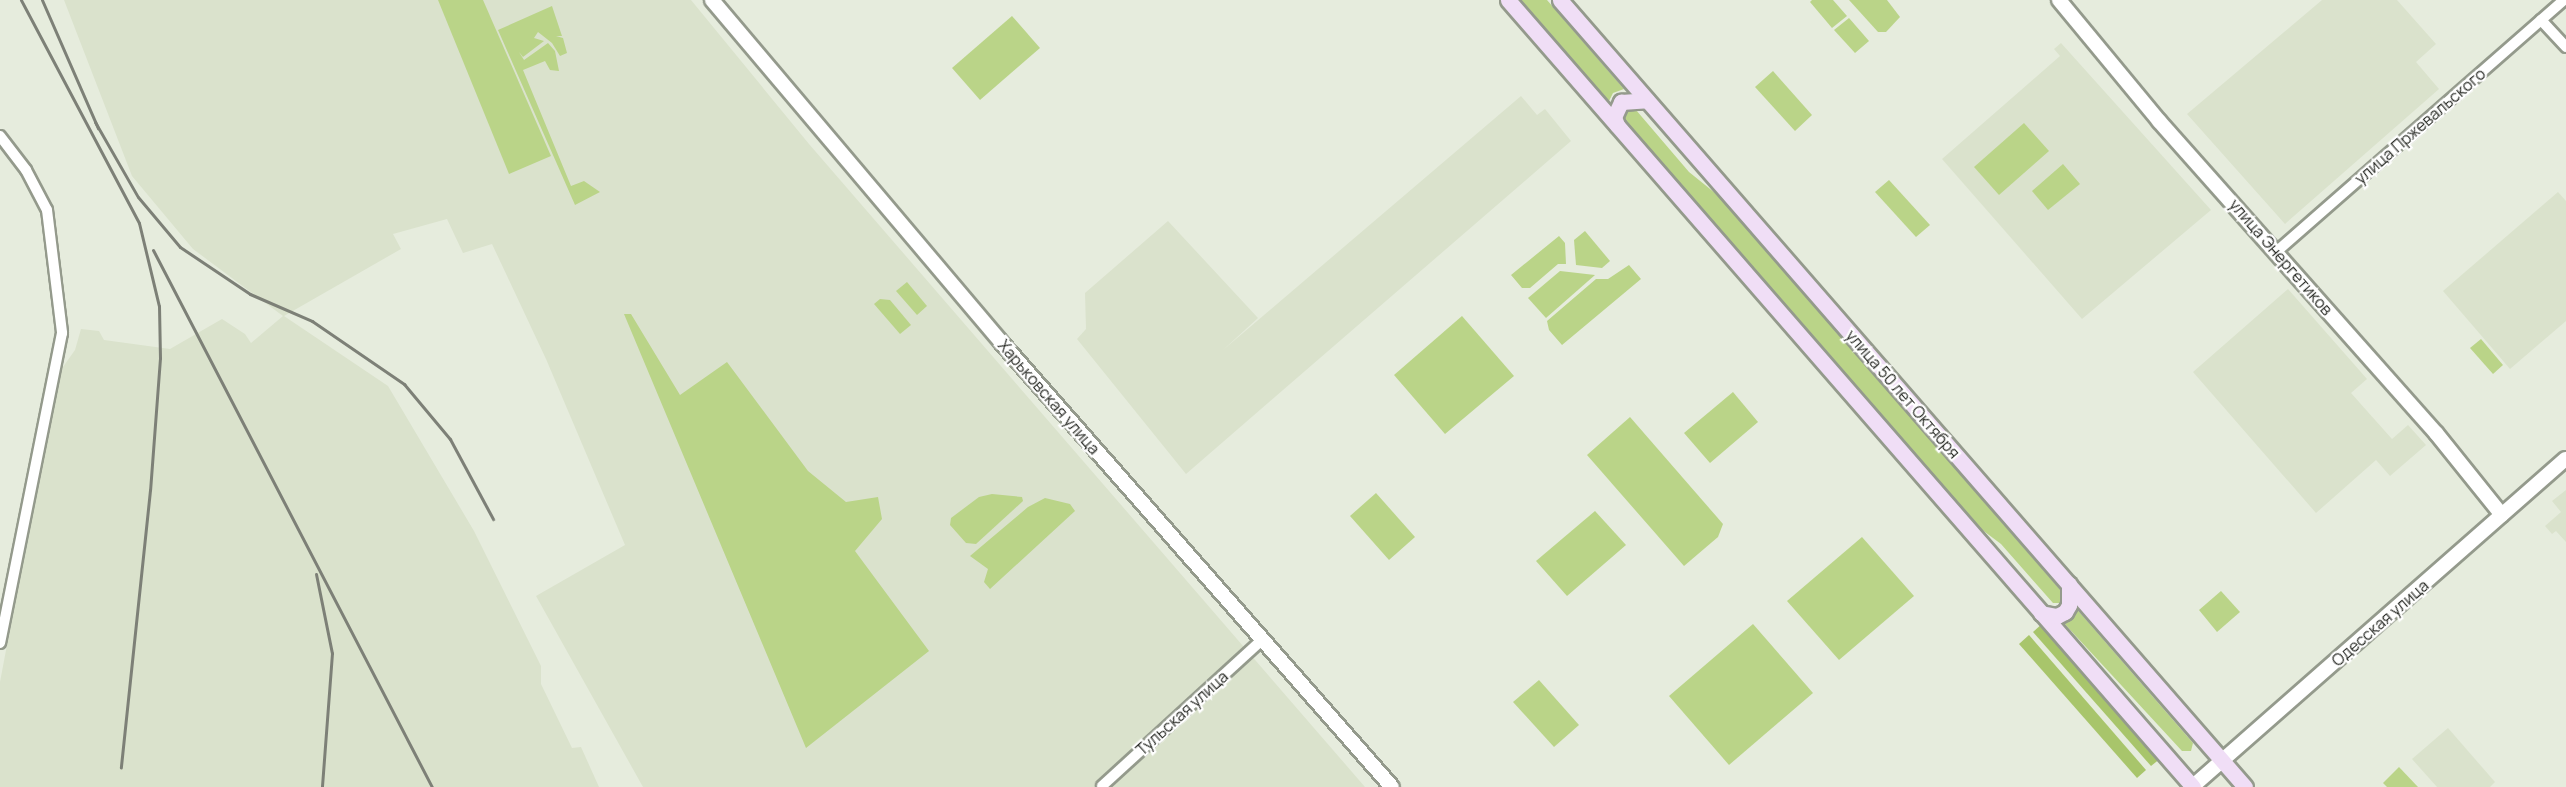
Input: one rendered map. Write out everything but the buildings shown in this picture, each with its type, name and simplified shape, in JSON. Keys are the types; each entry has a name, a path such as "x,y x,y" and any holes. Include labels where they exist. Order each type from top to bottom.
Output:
{"main road":[{"path":"1508,0 2192,787"},
{"name":"улица 50 лет Октября","path":"1560,0 2245,787"},
{"path":"1617,125 1614,117 1621,102 1647,100"},
{"path":"2042,613 2057,616 2065,612 2069,605 2069,584"}],"street":[{"name":"Харьковская улица","path":"712,0 1001,342 1392,787"},
{"name":"улица Энергетиков","path":"2059,0 2276,252 2436,433 2502,516"},
{"name":"улица Пржевальского","path":"2276,252 2564,0"},
{"path":"2541,20 2566,47"},
{"path":"0,136 27,171 47,210 62,333 0,643"},
{"name":"Одесская улица","path":"2192,787 2566,459"},
{"name":"Тульская улица","path":"1102,786 1262,640"}],"shaded area":[{"path":"64,0 691,0 809,144 1365,787 643,787 536,596 625,545 546,359 492,244 463,253 447,219 393,234 401,249 284,316 388,386 474,531 541,666 541,684 572,748 581,747 599,787 0,787 0,682 58,374 75,350 81,329 99,331 104,340 170,349 222,319 245,334 251,343 283,316 193,249 132,176"},
{"path":"2322,0 2397,0 2436,44 2416,62 2439,89 2285,224 2187,114"},
{"path":"2061,43 2211,210 2082,319 1942,159 2060,56 2054,49"},
{"path":"1521,96 1537,115 1545,109 1571,141 1186,474 1077,339 1086,329 1085,293 1168,221 1258,318 1223,350"},
{"path":"2558,192 2566,201 2566,321 2510,369 2443,291"},
{"path":"2288,289 2367,379 2351,393 2392,439 2408,425 2426,445 2390,476 2376,460 2316,513 2193,372"},
{"path":"2566,490 2566,542 2556,531 2552,534 2545,526 2561,512 2552,501"},
{"path":"2448,728 2495,782 2490,787 2437,787 2412,759"}],"green space":[{"path":"438,0 483,0 551,156 509,174"},
{"path":"1520,0 1547,0 1624,89 1613,93 1608,103"},
{"path":"1812,0 1833,0 1847,16 1832,28 1810,2"},
{"path":"1849,0 1887,0 1900,17 1886,32 1878,32"},
{"path":"552,6 562,36 556,36 563,38 567,53 560,56 552,43 538,32 534,38 544,41 523,57 519,52 524,60 548,43 555,51 559,71 550,70 545,61 523,70 571,186 584,181 600,192 575,205 498,30"},
{"path":"1012,16 1040,48 980,100 952,68"},
{"path":"1849,18 1869,41 1855,53 1834,30"},
{"path":"1773,71 1812,115 1795,131 1755,87"},
{"path":"1628,109 1636,110 1689,172 1720,197 2064,594 2062,603 2053,603 2001,544 1973,523 1624,121 1623,114"},
{"path":"2024,123 2049,151 1999,195 1974,167"},
{"path":"2063,164 2080,184 2048,210 2032,191"},
{"path":"1889,180 1930,225 1916,237 1875,192"},
{"path":"1585,231 1610,261 1602,268 1576,265 1574,240"},
{"path":"1559,236 1565,243 1566,264 1558,264 1530,288 1522,288 1511,275"},
{"path":"1629,265 1641,279 1562,345 1549,330 1547,321 1596,279 1608,279"},
{"path":"1560,271 1595,275 1546,318 1528,298"},
{"path":"907,282 927,306 917,315 896,291"},
{"path":"880,299 890,300 911,325 900,334 874,304"},
{"path":"624,314 631,314 680,395 727,362 808,471 846,502 878,497 882,519 855,551 929,651 806,748"},
{"path":"1462,316 1514,376 1445,434 1394,375"},
{"path":"2481,339 2503,365 2493,374 2470,348"},
{"path":"1733,392 1758,422 1710,463 1684,433"},
{"path":"1630,417 1723,524 1718,537 1684,566 1587,455"},
{"path":"1376,493 1415,537 1389,560 1350,516"},
{"path":"992,494 1022,497 1023,501 976,544 966,543 950,525 951,518 979,497"},
{"path":"1045,498 1070,504 1075,511 990,589 984,582 988,569 970,556 1028,507"},
{"path":"1595,511 1626,545 1567,596 1536,561"},
{"path":"1862,537 1914,596 1839,660 1787,601"},
{"path":"2221,591 2240,612 2217,632 2199,610"},
{"path":"2075,607 2193,743 2191,751 2182,751 2062,621 2071,616"},
{"path":"2043,623 2161,758 2151,766 2033,632"},
{"path":"1753,624 1813,693 1729,765 1669,696"},
{"path":"2029,635 2146,770 2137,778 2019,644"},
{"path":"1539,680 1579,725 1554,747 1513,702"},
{"path":"2399,767 2418,787 2387,787 2383,783"}],"railway":[{"path":"21,0 139,223 159,306 160,358 150,490 121,767"},
{"path":"42,0 98,128"},
{"path":"95,122 138,197 180,247 250,294 312,321 404,384 450,439 493,519"},
{"path":"153,250 432,787"},
{"path":"316,574 332,653 322,787"}]}
